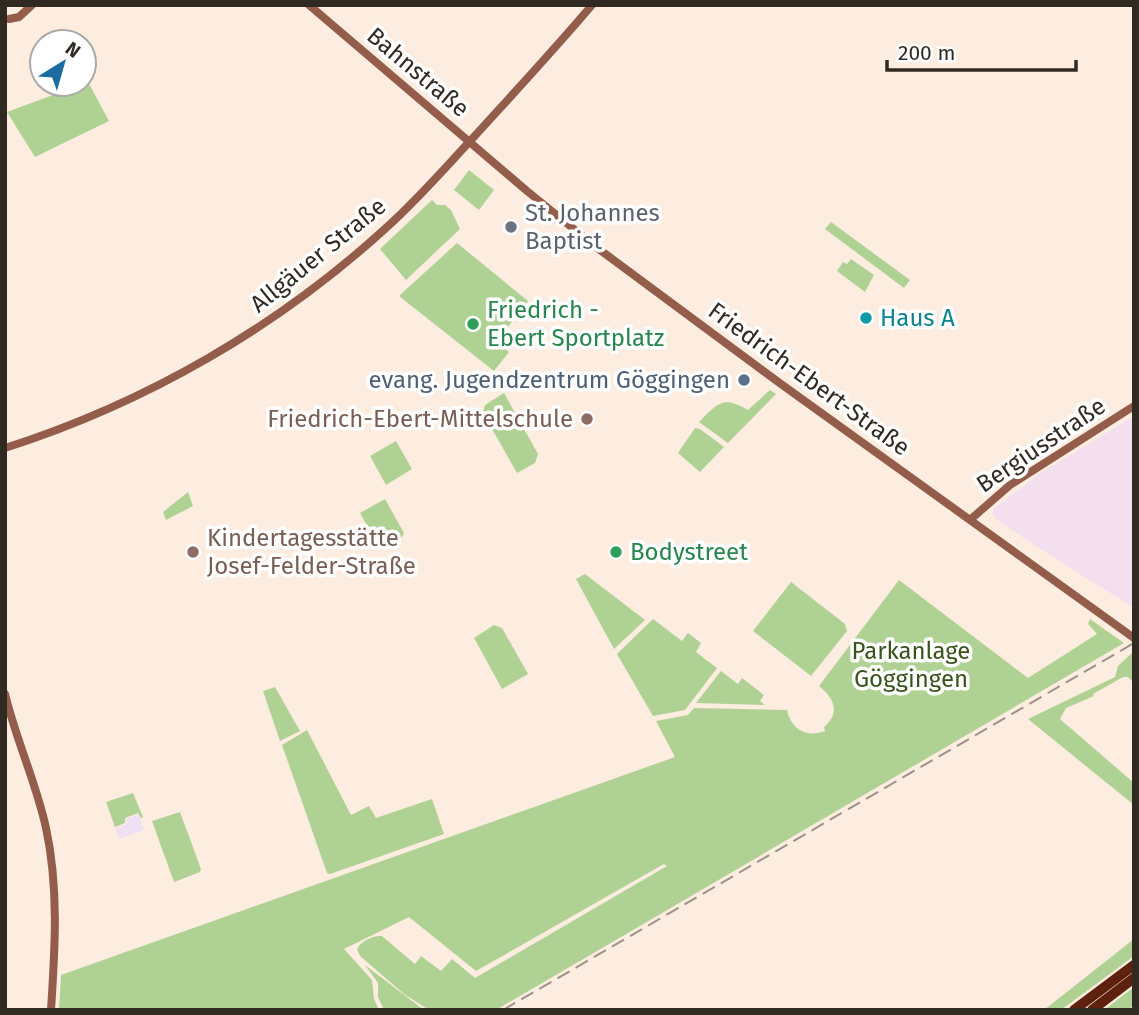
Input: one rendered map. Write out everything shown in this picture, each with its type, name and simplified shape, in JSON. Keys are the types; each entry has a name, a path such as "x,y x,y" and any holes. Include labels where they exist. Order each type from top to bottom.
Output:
{"highway":[{"path":"1074,1010 1134,965"},
{"path":"1092,1010 1134,978"}],"street":[{"name":"Bahnstraße","path":"309,5 470,142"},
{"name":"Allgäuer Straße","path":"5,448 74,424 183,373 258,328 324,280 370,242 426,189 592,5"},
{"path":"7,21 16,12 29,7"},
{"name":"Friedrich-Ebert-Straße","path":"470,142 596,247 1134,638"},
{"name":"Bergiusstraße","path":"971,519 1010,485 1134,406"},
{"path":"5,694 13,727 38,798 52,858 55,928 51,1010"}],"shaded area":[{"path":"1134,416 1134,608 994,518 992,513 994,508 1042,472"},
{"path":"139,814 144,830 119,839 115,828 127,824 126,819"}],"green space":[{"path":"45,98 97,98 109,121 35,157 7,112"},
{"path":"469,170 494,190 479,210 454,190"},
{"path":"432,200 451,210 460,229 406,280 380,249"},
{"path":"831,222 910,280 904,288 825,229"},
{"name":"Friedrich - Ebert Sportplatz","path":"457,243 528,301 496,342 509,352 494,371 399,296"},
{"path":"851,259 874,275 865,292 837,271 843,262 847,264"},
{"path":"770,390 776,394 728,443 699,422 721,403 732,403 748,410"},
{"path":"504,393 538,454 535,463 517,473 483,413 485,405"},
{"path":"695,428 724,447 700,472 678,453"},
{"path":"396,441 412,469 386,485 370,456"},
{"path":"188,492 193,506 166,520 163,512"},
{"path":"385,499 404,533 402,537 380,549 360,513"},
{"path":"585,574 645,620 614,649 576,579"},
{"name":"Parkanlage Göggingen","path":"899,580 1028,678 1097,634 1088,624 1090,619 1124,643 496,1010 429,1010 404,994 360,956 357,949 368,939 382,936 415,964 421,956 441,971 452,959 475,978 667,866 664,864 476,971 409,917 344,949 372,980 374,999 379,1010 59,1010 61,975 675,757 656,721 688,715 694,708 787,710 792,723 801,731 825,731 824,727 832,716 834,706 819,686"},
{"path":"791,582 845,624 847,631 811,676 753,631"},
{"path":"653,619 682,641 688,633 701,643 696,652 717,668 685,710 653,716 617,654"},
{"path":"494,625 502,628 528,674 502,689 474,638"},
{"path":"1134,651 1134,683 1128,677 1123,677 1093,694 1094,696 1066,708 1060,719 1134,783 1134,805 1028,719 1115,677 1118,666"},
{"path":"721,671 738,684 742,678 764,695 760,701 765,705 696,703"},
{"path":"275,687 300,731 280,741 263,691"},
{"path":"307,730 351,815 369,806 376,818 432,799 444,834 327,873 282,745"},
{"path":"133,793 143,817 138,813 125,818 125,823 115,827 106,802"},
{"path":"180,812 201,869 200,872 174,882 152,821"},
{"path":"1134,939 1134,956 1061,1010 1044,1010"},
{"path":"365,965 424,1010 384,1010 378,997 378,983"},
{"path":"1134,987 1134,1005 1128,1010 1104,1010"}],"railway":[{"path":"503,1010 1134,643"}],"place":[{"name":"St. Johannes Baptist","path":"511,227"},
{"name":"Haus A","path":"866,318"},
{"name":"Friedrich - Ebert Sportplatz","path":"473,324"},
{"name":"evang. Jugendzentrum Göggingen","path":"744,380"},
{"name":"Friedrich-Ebert-Mittelschule","path":"587,419"},
{"name":"Kindertagesstätte Josef-Felder-Straße","path":"193,552"},
{"name":"Bodystreet","path":"616,552"}]}
